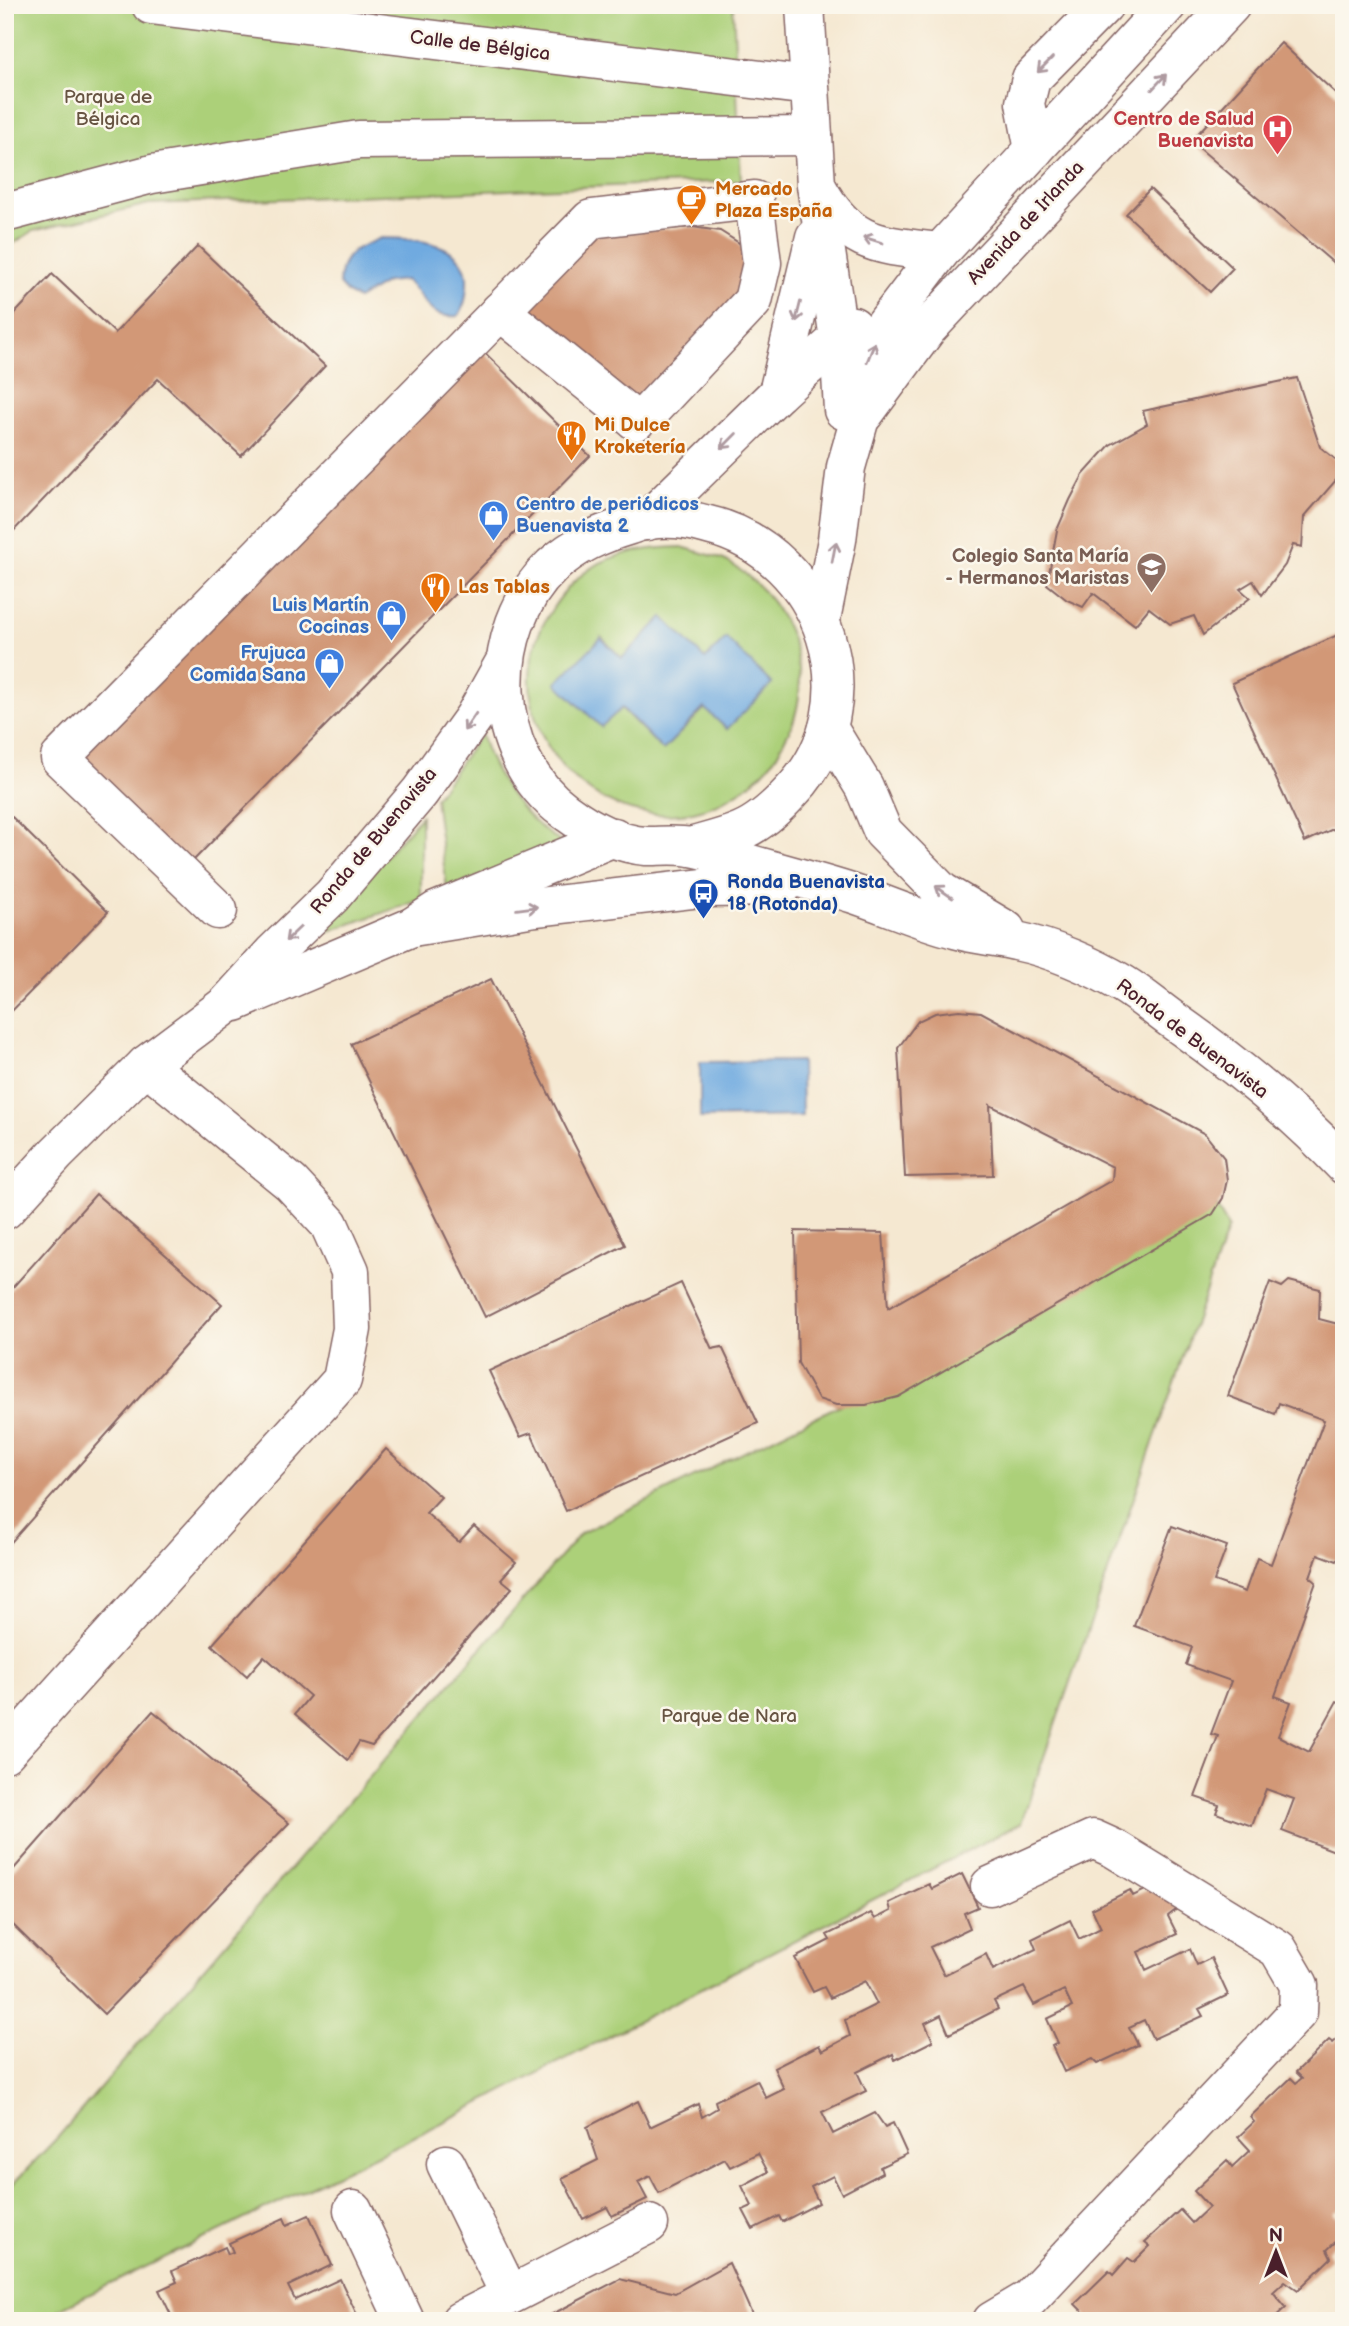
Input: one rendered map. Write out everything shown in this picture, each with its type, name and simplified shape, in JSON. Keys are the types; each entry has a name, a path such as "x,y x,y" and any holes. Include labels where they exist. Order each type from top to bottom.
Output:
{"street":[{"name":"Calle de Bélgica","path":"150,5 809,86"},
{"path":"805,5 817,203 839,339 846,467"},
{"path":"1034,150 1025,103 1031,79 1104,5"},
{"name":"Avenida de Irlanda","path":"821,620 837,540 846,467 860,418 867,357 880,331 940,252 1167,5"},
{"name":"Avenida de Irlanda","path":"860,418 927,329 1231,5"},
{"path":"5,213 152,174 359,139 813,136"},
{"path":"218,910 60,758 500,311 591,219 754,200 762,263 753,301 751,326 643,416 500,311"},
{"path":"817,203 852,233 903,248 940,252"},
{"path":"778,393 817,203"},
{"name":"Avenida de Irlanda","path":"647,521 778,393 940,252"},
{"name":"Ronda de Buenavista","path":"690,847 742,831 773,811 812,765 828,728 833,702 831,653 821,620 800,583 781,562 731,530 683,519 647,521 589,538 552,566 530,593 511,632 504,663 505,707 511,733 529,772 565,812 614,838 640,845 690,847 850,892 957,930 1022,942 1122,984 1232,1063 1309,1128 1344,1165"},
{"name":"Ronda de Buenavista","path":"5,1210 56,1154 146,1065 226,1005 273,953 332,896 420,792 474,717 504,663"},
{"name":"Ronda de Buenavista","path":"828,728 864,787 883,832 942,892 984,915 1022,942"},
{"name":"Ronda de Buenavista","path":"226,1005 412,927 436,911 614,838"},
{"name":"Ronda de Buenavista","path":"412,927 529,908 702,888 766,885 850,892"},
{"path":"5,1753 342,1380 352,1329 350,1271 329,1224 291,1183 146,1065"},
{"path":"990,1886 1093,1839 1115,1849 1278,1949 1299,1985 1298,2012 1236,2081 1029,2299 992,2321"},
{"path":"446,2164 510,2295"},
{"path":"352,2210 405,2321"},
{"path":"460,2321 649,2224"}],"green space":[{"name":"Parque de Bélgica","path":"5,5 733,5 741,181 149,204 33,231 5,249"},
{"path":"682,547 728,562 747,575 763,591 777,609 795,649 799,693 794,720 777,755 755,780 708,808 679,814 639,812 607,801 580,783 558,761 542,734 532,704 530,673 536,642 551,611 579,578 600,563 620,555 640,550","holes":["602,638 622,658 706,659 727,639 727,729 705,708 663,750 621,708"]},
{"path":"481,734 494,767 512,797 536,823 565,845 447,889 435,798"},
{"path":"421,816 421,900 323,933 321,929"},
{"name":"Parque de Nara","path":"1208,1192 1228,1227 1021,1823 428,2130 61,2308 47,2321 5,2321 5,2192 58,2137 581,1533 894,1378"}],"water":[{"path":"381,238 408,239 437,245 459,259 466,270 467,285 465,302 458,316 438,314 432,310 405,280 387,282 358,299 347,293 339,284 346,259 356,249"},
{"path":"663,617 705,659 726,638 772,684 727,729 704,708 663,750 622,708 601,727 556,683 601,638 622,658"},
{"path":"801,1061 802,1116 700,1118 700,1062"}],"building":[{"name":"Centro de Salud Buenavista","path":"1281,43 1344,101 1344,272 1191,141"},
{"path":"1150,189 1233,268 1210,292 1126,214"},
{"path":"692,227 720,231 739,243 750,262 752,285 634,415 511,306 584,236"},
{"path":"198,246 325,366 241,456 158,379 5,540 5,324 52,274 115,333"},
{"path":"479,347 590,456 188,866 76,758"},
{"path":"1297,378 1320,447 1344,466 1344,471 1304,517 1302,547 1293,545 1285,565 1262,595 1253,581 1240,589 1250,598 1203,635 1194,616 1170,624 1149,608 1135,625 1093,593 1083,607 1067,600 1047,584 1057,530 1083,475 1110,445 1147,424 1143,411"},
{"path":"1344,632 1344,824 1305,842 1232,683"},
{"path":"12,817 108,912 5,1018 5,824"},
{"path":"491,979 625,1245 485,1317 351,1044"},
{"path":"959,1010 981,1012 1205,1134 1224,1158 1227,1180 1223,1198 1213,1214 898,1397 866,1405 836,1405 818,1399 798,1363 795,1231 883,1233 888,1308 1112,1180 1113,1167 990,1105 993,1175 905,1177 898,1048 918,1021 935,1013"},
{"path":"96,1194 222,1304 5,1549 5,1296"},
{"path":"1289,1281 1320,1289 1319,1319 1342,1325 1344,1320 1344,1549 1337,1561 1318,1554 1310,1577 1316,1582 1275,1696 1291,1702 1278,1736 1309,1752 1337,1701 1344,1705 1344,1834 1337,1852 1282,1831 1294,1799 1266,1789 1252,1826 1216,1813 1219,1805 1195,1797 1218,1736 1211,1734 1231,1681 1186,1665 1192,1647 1134,1626 1172,1526 1227,1546 1214,1581 1245,1592 1257,1558 1271,1564 1324,1420 1279,1403 1275,1414 1228,1396 1270,1282 1282,1287"},
{"path":"681,1283 712,1349 722,1347 758,1423 566,1511 531,1433 520,1437 489,1371"},
{"path":"386,1449 441,1497 426,1513 459,1542 474,1526 516,1562 501,1579 512,1588 372,1746 359,1742 348,1760 295,1714 310,1696 264,1656 247,1676 212,1645"},
{"path":"153,1711 289,1823 104,2014 5,1917 5,1879"},
{"path":"962,1874 978,1907 964,1913 970,1928 930,1947 944,1975 986,1954 993,1970 1036,1949 1032,1939 1070,1920 1079,1939 1101,1928 1092,1909 1130,1890 1133,1896 1164,1881 1177,1909 1168,1916 1177,1934 1138,1952 1146,1970 1190,1949 1197,1965 1211,1958 1228,1995 1199,2009 1203,2016 1153,2039 1144,2020 1129,2027 1138,2045 1097,2064 1092,2059 1064,2072 1052,2046 1058,2043 1047,2019 1072,2007 1064,1990 1034,2005 1024,1987 994,2001 998,2009 949,2034 941,2015 925,2023 933,2041 895,2060 893,2054 857,2072 866,2091 822,2112 833,2134 875,2113 885,2127 893,2123 907,2154 880,2167 882,2173 842,2194 833,2176 811,2187 819,2203 782,2222 779,2216 753,2229 743,2210 752,2206 742,2186 768,2172 758,2153 730,2167 725,2159 659,2193 650,2176 638,2182 647,2199 612,2216 607,2207 583,2219 562,2178 598,2160 587,2127 638,2101 650,2127 698,2104 702,2117 717,2108 715,2101 757,2080 766,2098 784,2089 774,2068 819,2045 822,2051 850,2036 845,2020 877,2004 865,1981 830,1998 824,1987 813,1992 795,1958 830,1940 827,1935 871,1913 875,1919 891,1911 889,1903 929,1884 932,1889"},
{"path":"1344,2033 1344,2206 1334,2213 1344,2223 1344,2234 1327,2250 1331,2258 1298,2290 1285,2281 1273,2292 1286,2307 1271,2321 1082,2321 1087,2316 1075,2304 1109,2271 1113,2275 1128,2258 1134,2262 1150,2246 1145,2242 1180,2210 1192,2223 1209,2207 1194,2191 1227,2160 1232,2167 1250,2150 1238,2137 1254,2122 1250,2117 1291,2078 1296,2083 1302,2078 1296,2072 1329,2040 1333,2043"},
{"path":"309,2215 332,2265 288,2286 295,2300 340,2279 360,2321 174,2321 159,2290 177,2282 172,2271 225,2247 228,2254 233,2252 229,2243 284,2218 287,2225"},
{"path":"729,2263 755,2321 539,2321 620,2279 675,2293"}],"place":[{"name":"Centro de Salud Buenavista","path":"1277,157"},
{"name":"Mercado Plaza España","path":"692,227"},
{"name":"Mi Dulce Kroketería","path":"571,463"},
{"name":"Centro de periódicos Buenavista 2","path":"493,542"},
{"name":"Colegio Santa María - Hermanos Maristas","path":"1152,594"},
{"name":"Las Tablas","path":"435,614"},
{"name":"Luis Martín Cocinas","path":"392,643"},
{"name":"Frujuca Comida Sana","path":"329,691"},
{"name":"Ronda Buenavista 18 (Rotonda)","path":"704,920"}]}
